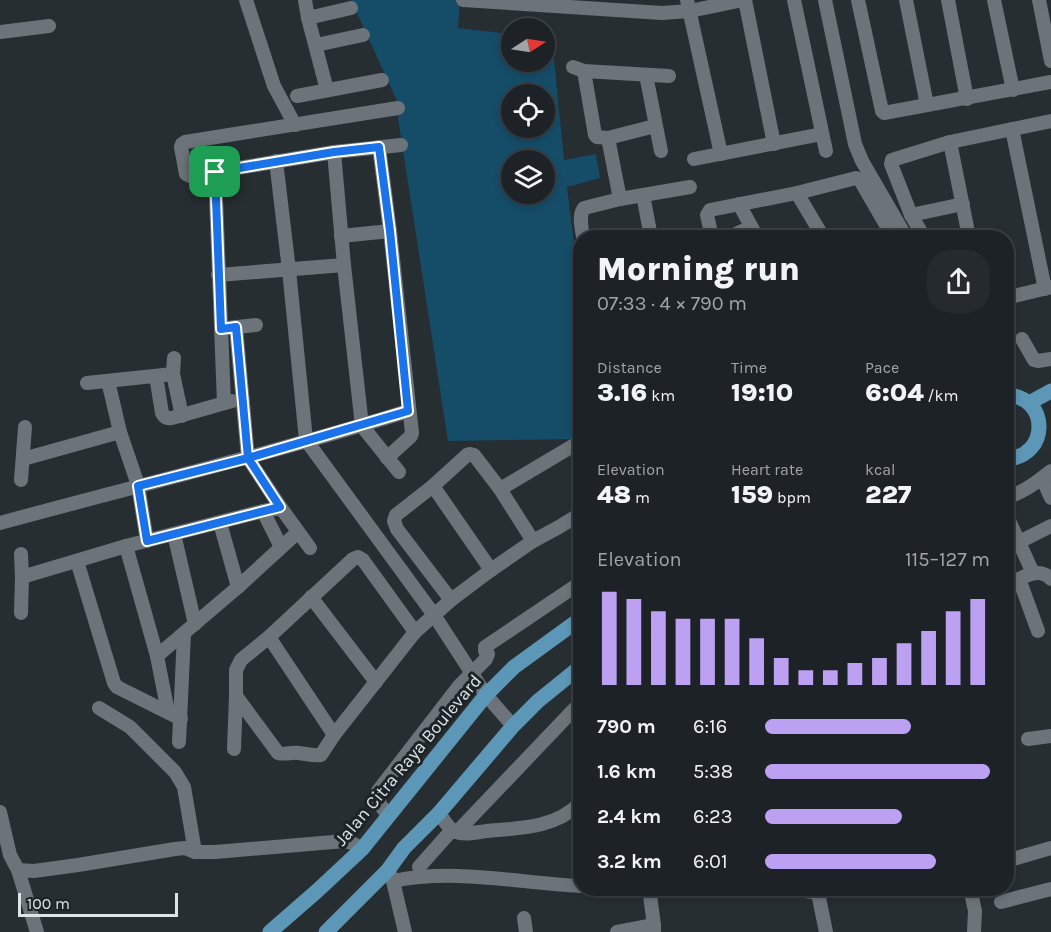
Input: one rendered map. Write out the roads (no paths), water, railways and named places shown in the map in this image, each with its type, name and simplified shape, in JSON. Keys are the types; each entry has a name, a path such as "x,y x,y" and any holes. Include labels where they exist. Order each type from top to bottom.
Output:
{"main road":[{"path":"1029,403 1051,391"},
{"path":"1014,396 1029,403 1040,424 1035,444 1020,457 1014,458"},
{"path":"1035,444 1051,435"},
{"name":"Jalan Citra Raya Boulevard","path":"270,932 362,849 486,694 514,666 573,624"},
{"path":"326,932 390,875 404,848 439,813 513,726 538,701 573,673"}],"street":[{"path":"246,0 274,86 296,125"},
{"path":"305,0 327,90"},
{"path":"463,0 582,4 662,13 689,6 744,0 774,144"},
{"path":"794,0 826,151"},
{"path":"825,0 855,144 862,161 902,230"},
{"path":"858,0 884,113 1051,82"},
{"path":"906,0 927,105"},
{"path":"948,0 967,99"},
{"path":"994,0 1013,90"},
{"path":"1039,0 1051,61"},
{"path":"689,6 721,154"},
{"path":"308,18 351,8"},
{"path":"0,32 49,26"},
{"path":"316,45 363,34"},
{"path":"655,126 608,138 599,138 595,135 579,69 669,76"},
{"path":"646,75 661,151"},
{"path":"297,96 382,80"},
{"path":"398,108 185,142 181,147 187,175 198,176 334,152 401,145"},
{"path":"920,230 911,215 891,164 892,160 950,142 1051,121"},
{"path":"1012,129 1048,288 1014,296"},
{"path":"694,159 822,134"},
{"path":"608,138 621,199"},
{"path":"950,142 968,230"},
{"path":"379,147 411,436 387,458"},
{"path":"334,152 362,426 399,472"},
{"path":"276,161 306,440 434,615 471,674 513,726"},
{"path":"215,172 224,403"},
{"path":"710,230 707,215 709,211 856,178 860,180 888,230"},
{"path":"582,230 580,219 582,210 621,199 690,187"},
{"path":"797,193 819,230"},
{"path":"643,195 650,230"},
{"path":"739,204 753,230"},
{"path":"911,215 963,204"},
{"path":"341,236 390,231"},
{"path":"218,275 344,265"},
{"path":"221,329 256,325"},
{"path":"236,327 248,458 310,548"},
{"path":"1022,339 1034,360 1051,359"},
{"path":"174,358 173,374 182,416"},
{"path":"87,383 173,374"},
{"path":"156,376 164,416 169,418 242,398"},
{"path":"108,381 120,432 138,486 147,541"},
{"path":"0,523 248,458 408,411"},
{"path":"21,480 25,427"},
{"path":"23,459 120,432"},
{"path":"500,489 573,446"},
{"path":"451,600 394,521 396,515 467,455 474,455 500,489 533,541"},
{"path":"1014,495 1047,475 1051,498"},
{"path":"433,486 491,570"},
{"path":"22,577 126,546 280,507"},
{"path":"263,511 281,547"},
{"path":"236,696 278,753 321,755 334,735 415,632 451,600 491,570 533,541 573,518"},
{"path":"220,523 238,587"},
{"path":"1019,542 1051,526"},
{"path":"1014,531 1033,573"},
{"path":"156,656 238,587 298,532"},
{"path":"174,534 195,624"},
{"path":"126,546 156,656 168,712"},
{"path":"21,554 21,613"},
{"path":"234,749 236,670 241,660 353,559 361,558 415,632"},
{"path":"77,561 114,683 117,687 181,719"},
{"path":"1014,582 1041,572 1051,579"},
{"path":"1019,579 1038,631"},
{"path":"388,816 378,802 378,791 459,686 488,657 484,651 485,647 573,588"},
{"path":"311,597 376,682"},
{"path":"179,742 184,634"},
{"path":"269,637 334,735"},
{"path":"99,708 130,727 175,772 184,787 195,852"},
{"path":"419,867 573,710"},
{"path":"1028,739 1051,736"},
{"path":"439,813 454,831 470,833 535,826 555,820 573,811"},
{"path":"0,812 10,855 18,870 37,932"},
{"path":"18,870 34,871 185,848 195,852 214,852 345,841 362,849"},
{"path":"1014,859 1051,848"},
{"path":"405,932 390,875 467,876 573,885"},
{"path":"1001,902 1051,889"},
{"path":"617,932 654,929 650,896"},
{"path":"819,896 826,932"},
{"path":"972,896 975,911 974,932"},
{"path":"524,918 526,932"}]}
